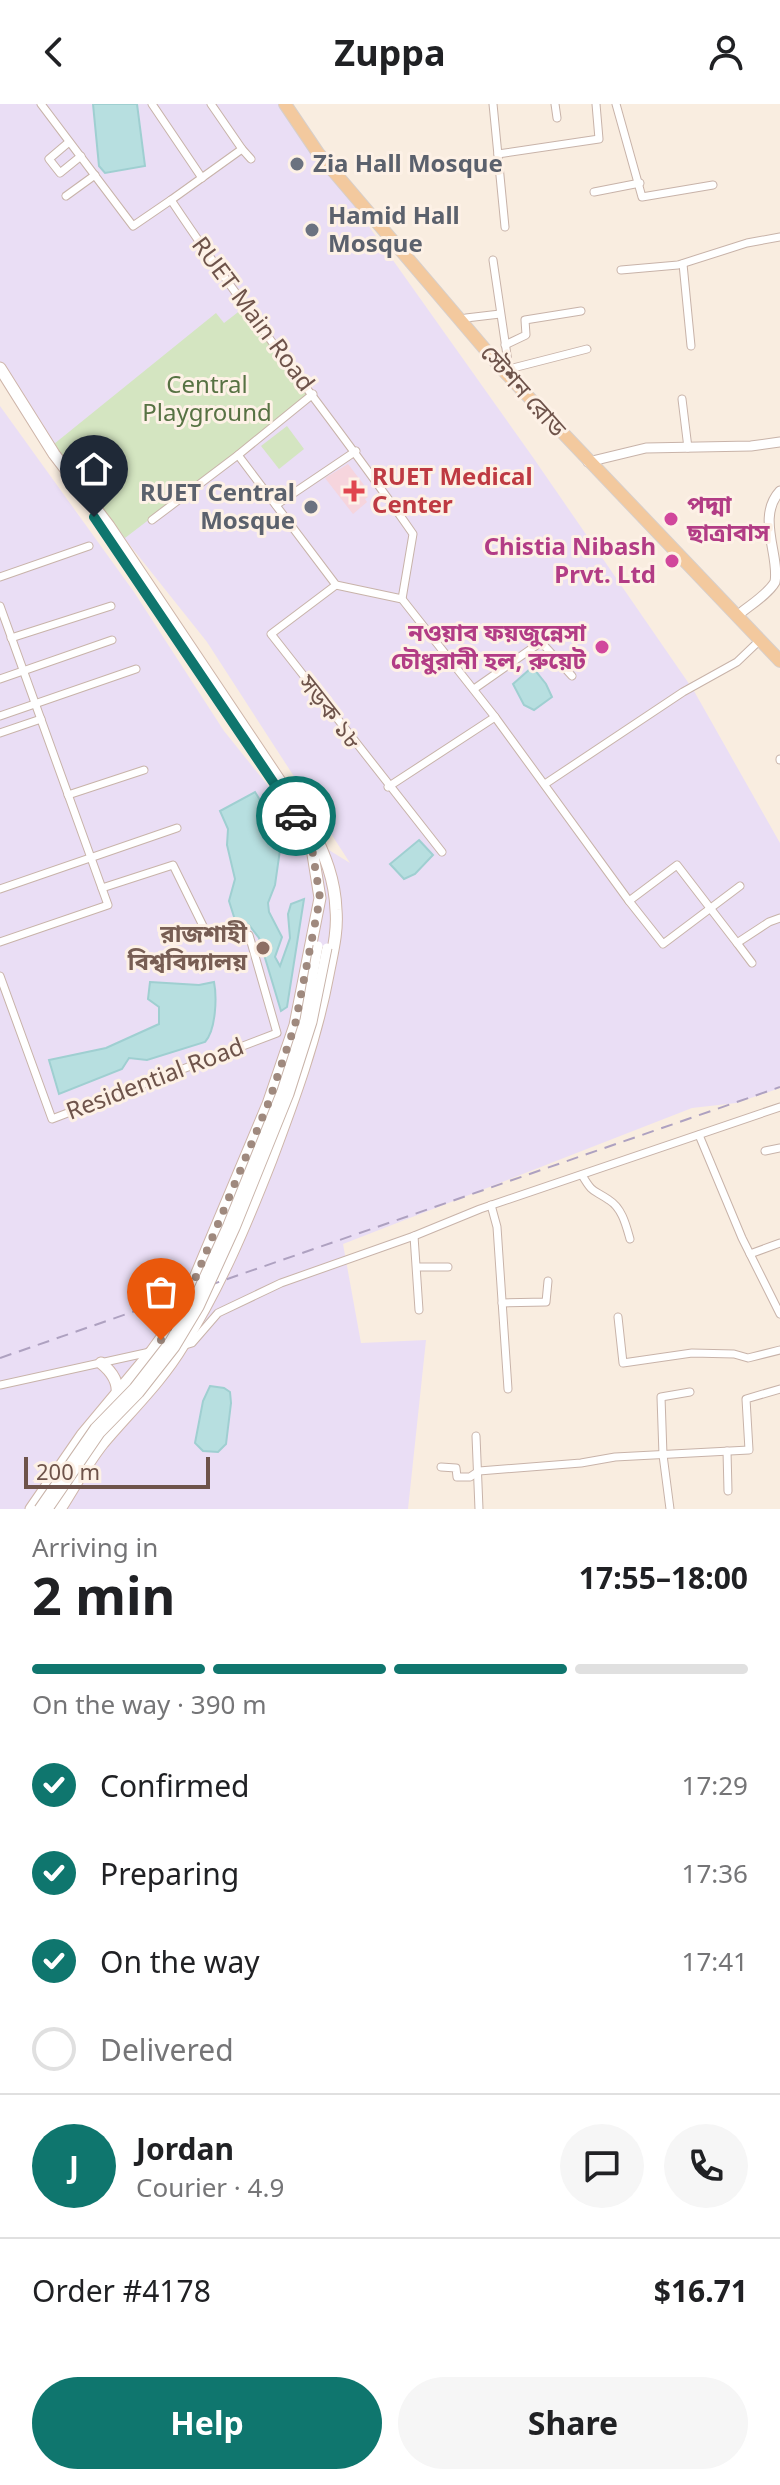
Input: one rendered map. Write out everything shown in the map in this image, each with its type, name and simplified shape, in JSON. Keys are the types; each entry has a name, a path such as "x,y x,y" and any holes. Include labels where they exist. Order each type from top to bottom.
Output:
{"main road":[{"name":"স্টেশন রোড","path":"285,104 318,153 501,368 780,651"},
{"name":"স্টেশন রোড","path":"293,104 336,163 466,318 592,460 780,661"},
{"path":"0,368 54,454 109,526 312,829 325,854 336,910 336,934 319,1023 294,1100 221,1280 160,1380 101,1446 60,1509"},
{"path":"0,380 49,458 94,517 294,813 311,842 320,898 295,1025 268,1104 181,1311 82,1435 31,1509"},
{"path":"101,1363 116,1380 117,1395"}],"street":[{"path":"41,104 133,226 242,149"},
{"path":"152,104 202,178"},
{"path":"211,104 251,159"},
{"path":"493,104 505,227"},
{"path":"555,104 557,118"},
{"path":"498,154 599,139 596,104"},
{"path":"616,104 642,197 713,185"},
{"path":"69,142 49,159 60,173 81,156"},
{"path":"66,196 95,175"},
{"path":"594,192 640,183"},
{"name":"RUET Main Road","path":"171,200 356,451 413,534 402,599"},
{"path":"621,270 683,264 747,243 780,237"},
{"path":"493,260 510,365 587,349"},
{"path":"683,264 691,346"},
{"path":"505,345 526,335 525,320 581,311"},
{"path":"466,318 500,314"},
{"path":"152,520 313,394"},
{"path":"682,399 688,448"},
{"path":"592,460 646,448 751,446 780,442"},
{"path":"276,505 356,451"},
{"path":"238,455 336,585 402,599 474,689 663,944 740,886"},
{"path":"742,612 775,583 778,570 771,514 772,499 780,491"},
{"path":"0,577 89,546"},
{"name":"সড়ক ১৮","path":"336,585 271,634 442,852"},
{"path":"0,606 7,633 108,905 0,942"},
{"path":"7,633 111,606"},
{"path":"0,679 112,640"},
{"path":"545,784 683,692 737,662 760,640"},
{"path":"474,689 541,642 572,676"},
{"path":"0,716 136,669"},
{"path":"388,787 495,717"},
{"path":"0,733 41,719"},
{"path":"68,795 144,770"},
{"path":"0,889 177,828"},
{"name":"Residential Road","path":"0,976 52,1119 277,1033 249,935 206,932 173,865 102,888"},
{"path":"629,901 677,865 752,963"},
{"path":"48,1509 100,1433 139,1393 175,1347 199,1307 235,1228 289,1094 312,1022 322,947 320,898"},
{"path":"39,1509 95,1428 134,1388 169,1343 192,1304 228,1225 282,1091 305,1020 322,947 336,910"},
{"path":"737,943 780,918"},
{"path":"0,1385 192,1343 210,1320 233,1304 281,1283 491,1205 780,1107"},
{"path":"699,1135 750,1254 780,1314"},
{"path":"765,1151 780,1148"},
{"path":"582,1175 591,1191 612,1201 625,1221 630,1239"},
{"path":"491,1205 497,1227 508,1389"},
{"path":"414,1236 419,1310"},
{"path":"750,1254 780,1243"},
{"path":"418,1267 448,1267"},
{"path":"502,1303 546,1302 548,1281"},
{"path":"618,1317 623,1363 692,1353 734,1354 748,1358 780,1350"},
{"path":"441,1467 456,1468 457,1477 470,1477 477,1472 615,1457 749,1450 746,1399 780,1389"},
{"path":"670,1509 663,1455 661,1397 690,1392"},
{"path":"476,1436 479,1509"},
{"path":"727,1451 728,1491"}],"shaded area":[{"path":"0,104 282,104 532,456 694,691 780,843 780,1088 736,1103 692,1108 343,1244 361,1343 426,1340 408,1509 0,1509 0,406 134,592 224,731 311,839 350,863 207,642 70,470 0,363"},
{"name":"RUET Medical Center","path":"348,464 364,485 361,488 368,497 365,499 367,502 353,514 325,478"}],"green space":[{"name":"Central Playground","path":"246,306 313,394 125,538 54,444 216,313 224,323"},
{"path":"287,426 304,449 279,469 261,446"}],"water":[{"path":"93,104 137,104 145,166 105,173 99,166"},
{"path":"534,669 546,684 552,697 534,710 524,705 513,684"},
{"path":"255,792 282,836 275,885 268,903 269,912 282,937 275,957 280,966 290,938 288,914 291,904 304,899 287,1007 281,1011 259,938 249,925 236,923 229,901 235,879 227,845 228,829 220,811"},
{"path":"419,840 433,855 415,874 404,879 390,864"},
{"path":"150,982 199,985 214,982 213,1022 205,1042 147,1060 129,1058 122,1069 59,1094 49,1060 106,1048 159,1024 159,1007 148,999"},
{"path":"210,1386 230,1392 226,1444 218,1452 203,1451 195,1443 203,1401"}],"railway":[{"path":"0,1358 780,1087"}],"way so far":[{"path":"161,1340 181,1311 190,1291 268,1104 295,1025 320,898 311,842 296,816"}],"place":[{"name":"Zia Hall Mosque","path":"297,164"},
{"name":"Hamid Hall Mosque","path":"312,230"},
{"name":"RUET Medical Center","path":"354,491"},
{"name":"RUET Central Mosque","path":"311,507"},
{"name":"পদ্মা ছাত্রাবাস","path":"671,519"},
{"name":"Chistia Nibash Prvt. Ltd","path":"672,561"},
{"name":"নওয়াব ফয়জুন্নেসা চৌধুরানী হল, রুয়েট","path":"602,647"},
{"name":"রাজশাহী বিশ্ববিদ্যালয়","path":"263,948"}],"route":[{"path":"94,517 296,816"}]}
